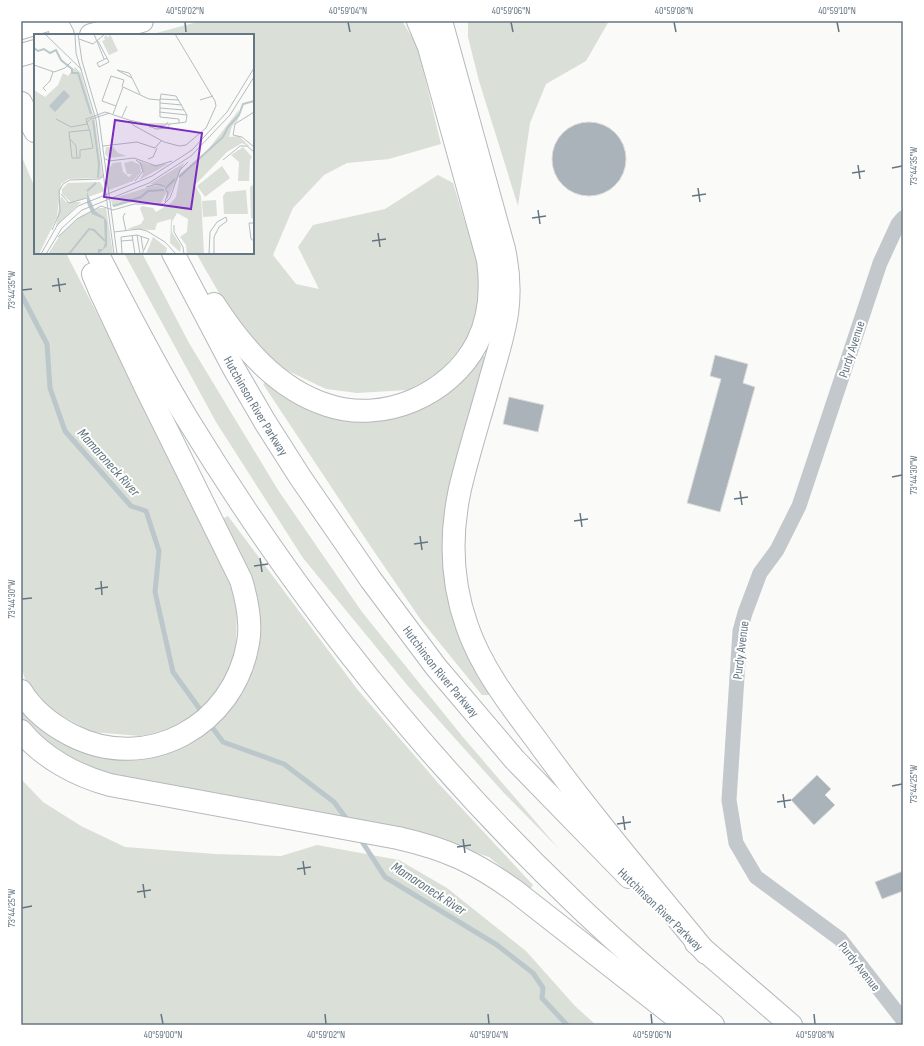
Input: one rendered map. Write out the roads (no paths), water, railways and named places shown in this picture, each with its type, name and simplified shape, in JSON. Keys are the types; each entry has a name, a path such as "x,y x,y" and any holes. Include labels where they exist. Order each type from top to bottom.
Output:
{"main road":[{"path":"21,28 44,21"},
{"path":"56,21 62,34"},
{"path":"95,34 142,21"},
{"path":"181,254 227,325 246,348 270,372 285,384 313,400 328,406 357,411 385,409 414,401 435,389 450,377 469,356 483,329 490,300 490,273 488,260 429,47 418,21"},
{"path":"441,21 504,249 510,278 507,321 464,475 457,507 453,542 453,560 462,610 472,638 482,659 522,720 572,788 706,953"},
{"path":"21,56 34,51"},
{"path":"21,103 34,129"},
{"path":"21,692 31,706 49,722 68,734 88,742 111,748 135,748 157,745 179,737 200,725 210,717 221,704 232,688 245,657 250,630 247,606 241,580 101,293 85,254"},
{"path":"98,254 170,390 238,500 310,602 381,693 491,818 565,894 628,952 713,1025"},
{"name":"Hutchinson River Parkway","path":"174,254 233,367 282,450 335,529 436,667 515,760 611,860 706,953 791,1025"},
{"path":"21,731 45,754 68,769 96,782 398,838 450,852 486,870 515,891 686,1025"}],"street":[{"name":"Purdy Avenue","path":"903,218 898,224 880,263 799,506 777,550 760,574 745,613 740,631 729,800 736,843 756,878 840,939 903,1020"}],"waterway":[{"name":"Mamaroneck River","path":"21,294 47,344 50,388 65,431 131,506 146,511 159,551 155,592 173,672 204,715"},
{"name":"Mamaroneck River","path":"209,723 223,742 284,764 334,802 349,822"},
{"name":"Mamaroneck River","path":"359,837 385,877 497,945 533,973 543,988 542,998 567,1025"}]}
